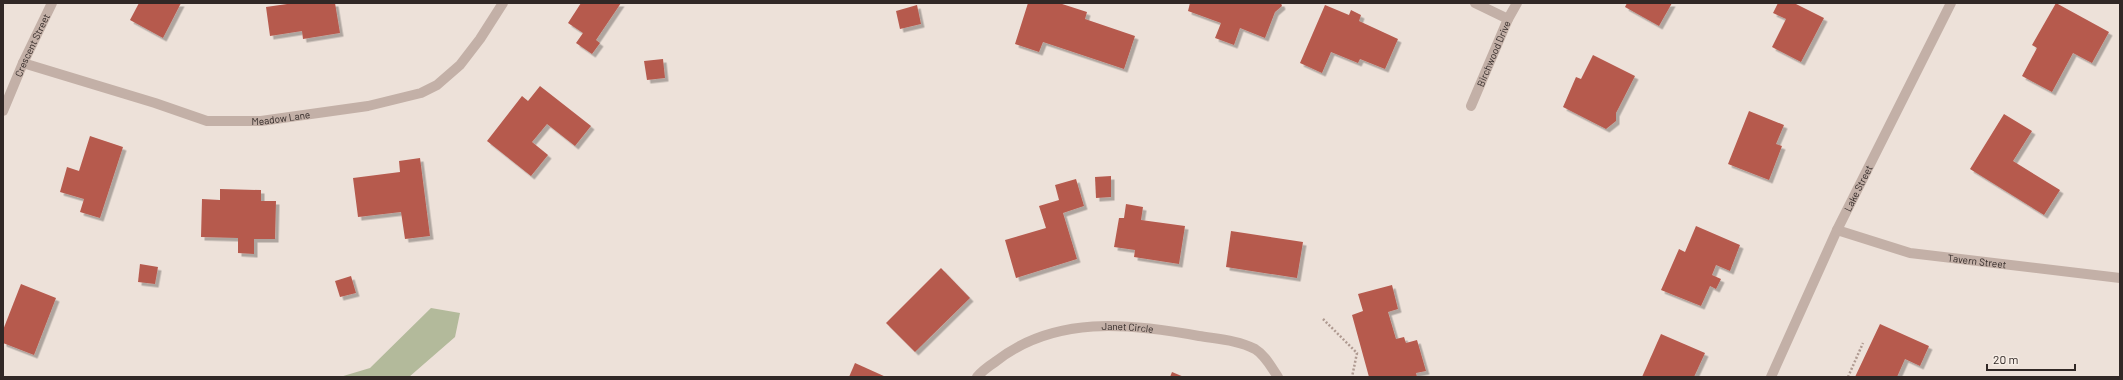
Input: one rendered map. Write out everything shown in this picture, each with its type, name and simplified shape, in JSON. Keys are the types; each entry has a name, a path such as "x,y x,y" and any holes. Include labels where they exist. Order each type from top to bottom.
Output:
{"street":[{"name":"Crescent Street","path":"3,110 23,62 52,3"},
{"name":"Meadow Lane","path":"23,62 155,103 206,121 261,121 368,106 421,93 437,86 460,65 503,3"},
{"path":"1475,3 1508,18"},
{"name":"Birchwood Drive","path":"1471,106 1508,18 1517,3"},
{"name":"Lake Street","path":"1770,377 1837,230 1951,3"},
{"name":"Tavern Street","path":"1837,230 1910,253 2120,278"},
{"name":"Janet Circle","path":"976,377 1012,348 1050,332 1088,326 1126,326 1164,329 1240,344 1255,350 1265,358 1278,377"}],"path":[{"path":"1323,319 1357,353 1352,377"},
{"path":"1848,377 1863,343"}],"green space":[{"path":"431,308 460,313 455,337 409,377 340,377 370,368"}],"building":[{"path":"139,3 181,3 163,38 130,20"},
{"path":"294,3 335,3 340,33 303,39 302,31 270,36 266,7"},
{"path":"581,3 621,3 596,40 600,43 592,54 576,43 583,33 568,23"},
{"path":"1028,3 1059,3 1087,12 1085,19 1135,36 1124,69 1043,42 1039,52 1015,44"},
{"path":"1190,3 1281,3 1282,6 1275,12 1265,38 1240,28 1234,45 1215,38 1221,23 1188,11"},
{"path":"1627,3 1672,3 1659,26 1625,7"},
{"path":"1778,3 1794,3 1824,18 1801,62 1772,47 1786,19 1773,13"},
{"path":"2056,3 2109,32 2092,63 2073,53 2052,92 2022,76 2037,48 2032,45"},
{"path":"917,5 921,24 900,29 896,11"},
{"path":"1325,5 1349,15 1351,10 1361,15 1359,21 1398,39 1385,69 1360,59 1358,63 1331,52 1322,73 1300,63"},
{"path":"1593,55 1635,76 1616,113 1616,121 1606,129 1563,107 1576,77 1581,79"},
{"path":"663,59 665,78 647,80 644,61"},
{"path":"540,86 591,126 575,146 547,124 532,142 548,155 531,176 487,141 522,96 528,101"},
{"path":"1749,111 1784,125 1776,144 1782,146 1769,180 1728,164"},
{"path":"2004,114 2032,131 2013,161 2060,190 2044,215 1970,169"},
{"path":"90,136 123,147 100,218 80,212 84,199 60,192 67,167 79,171"},
{"path":"420,158 430,236 405,239 401,212 358,217 353,178 400,172 399,161"},
{"path":"1111,176 1111,197 1096,198 1095,177"},
{"path":"1076,179 1084,206 1063,213 1077,259 1016,278 1005,240 1046,228 1039,206 1059,200 1055,185"},
{"path":"220,189 261,190 261,201 276,201 275,239 254,239 254,254 238,253 238,238 201,237 202,199 220,200"},
{"path":"1126,204 1143,207 1141,220 1185,226 1179,264 1134,257 1135,250 1114,247 1119,218 1124,218"},
{"path":"1696,226 1740,245 1730,271 1716,265 1712,275 1721,279 1716,289 1710,286 1701,306 1661,290 1679,249 1685,252"},
{"path":"1231,231 1303,242 1297,278 1226,267"},
{"path":"140,264 158,267 155,284 138,282"},
{"path":"941,268 970,298 915,352 886,323"},
{"path":"351,276 356,293 340,297 335,281"},
{"path":"21,284 56,298 34,355 3,343 3,330"},
{"path":"1392,285 1398,309 1388,312 1396,339 1404,337 1406,343 1417,340 1426,371 1416,373 1417,377 1369,377 1352,315 1363,311 1358,294"},
{"path":"1880,324 1929,346 1920,366 1905,359 1897,377 1855,377"},
{"path":"1661,334 1705,353 1694,377 1642,377"},
{"path":"855,363 886,377 849,377"},
{"path":"1172,372 1184,377 1170,377"}]}
